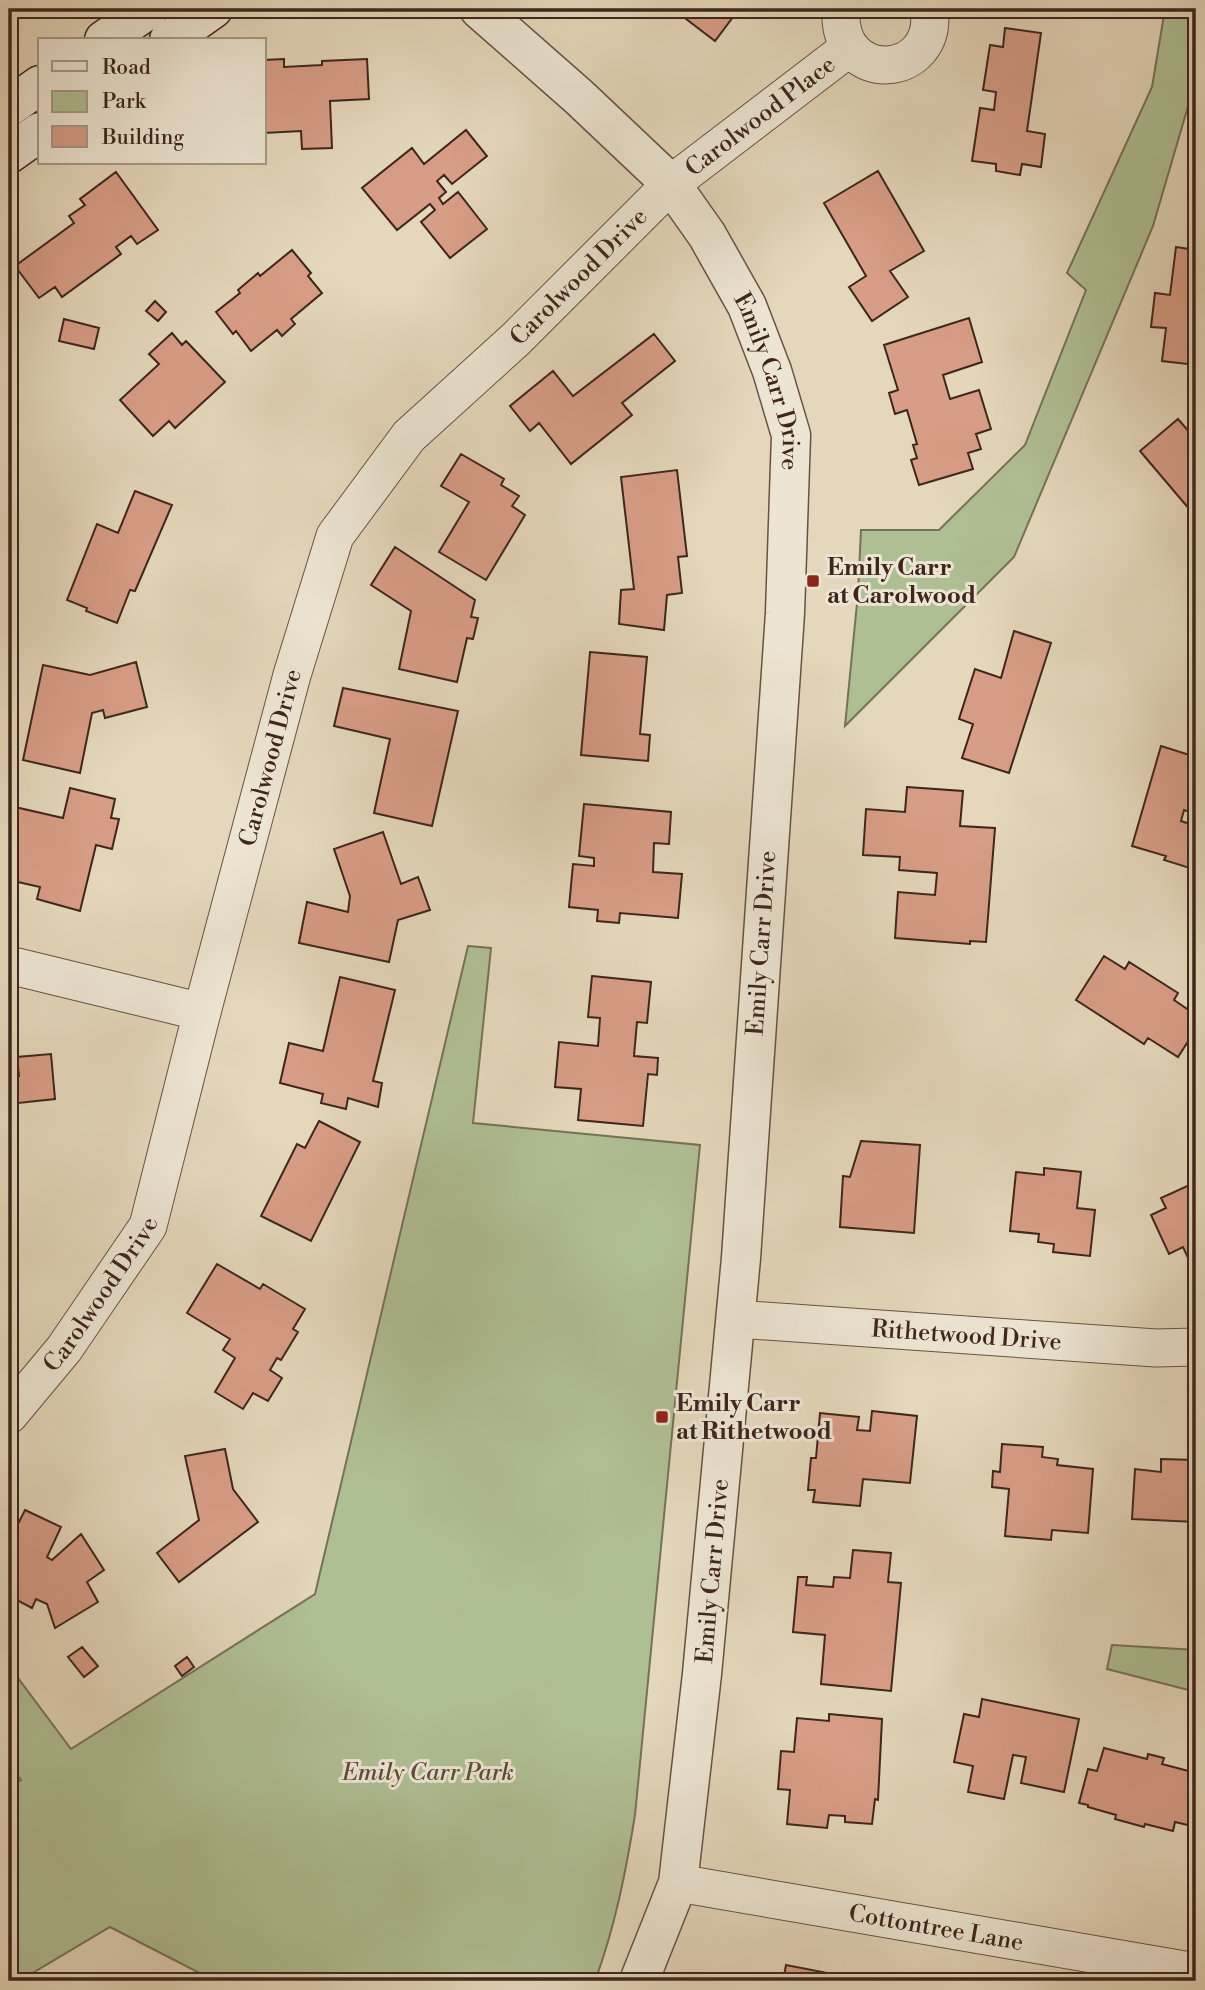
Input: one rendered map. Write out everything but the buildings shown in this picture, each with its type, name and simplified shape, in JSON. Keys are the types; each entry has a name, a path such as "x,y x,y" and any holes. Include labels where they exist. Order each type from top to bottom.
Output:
{"street":[{"path":"107,38 149,9"},
{"path":"172,38 213,9"},
{"name":"Emily Carr Drive","path":"479,9 579,97 671,184 707,235 747,306 772,371 791,435 785,612 736,1319 702,1674 678,1883 639,1981"},
{"name":"Carolwood Place","path":"841,9 841,30 849,48 865,61 885,66 905,62 920,49 929,31 929,9"},
{"name":"Carolwood Place","path":"671,184 849,48"},
{"path":"9,107 38,86"},
{"path":"9,154 38,133"},
{"name":"Carolwood Drive","path":"9,1415 64,1349 148,1226 292,675 335,536 409,436 516,339 671,184"},
{"path":"9,965 202,1012"},
{"name":"Rithetwood Drive","path":"736,1319 1156,1348 1196,1347"},
{"name":"Cottontree Lane","path":"678,1883 1196,1972"}],"green space":[{"path":"1165,9 1196,9 1196,79 1153,226 1014,557 845,726 858,593 861,530 939,530 1025,445 1086,290 1067,273 1152,87"},
{"name":"Emily Carr Park","path":"468,946 491,948 473,1123 700,1145 635,1815 619,1899 595,1981 215,1981 110,1927 19,1981 9,1981 9,1788 21,1780 9,1763 9,1666 71,1749 315,1594"},
{"path":"1112,1645 1196,1650 1196,1692 1107,1669"}],"place":[{"name":"Emily Carr at Carolwood","path":"813,581"},
{"name":"Emily Carr at Rithetwood","path":"662,1417"}]}
